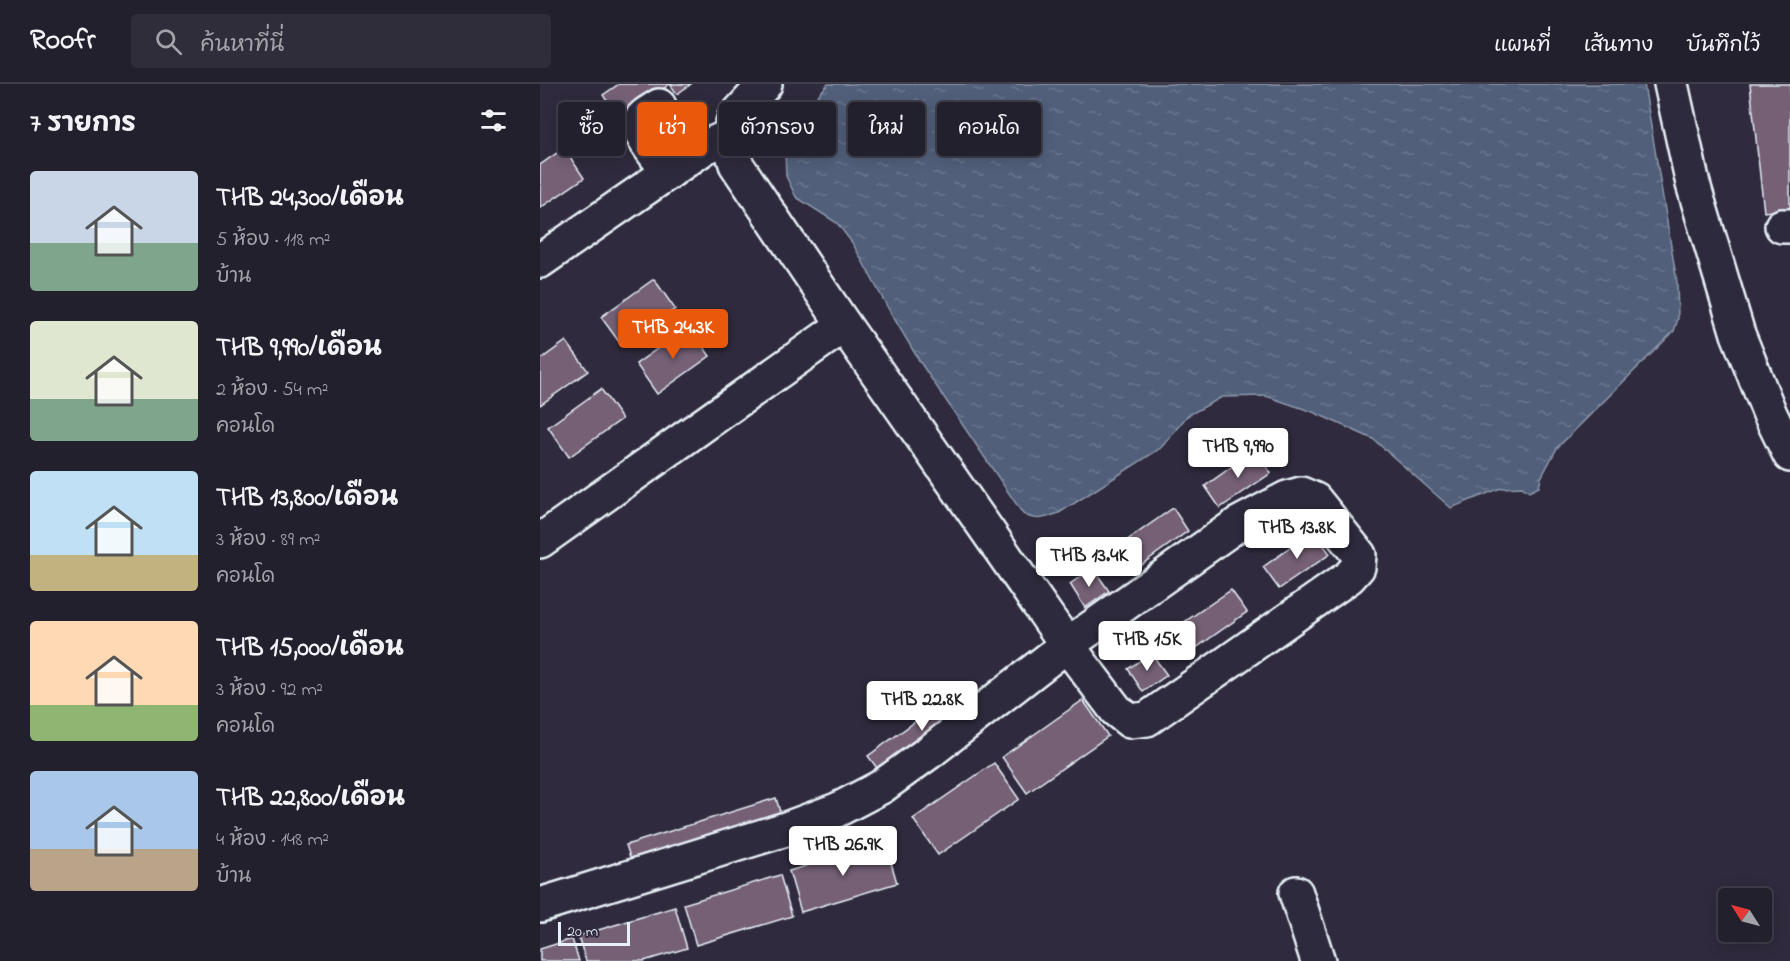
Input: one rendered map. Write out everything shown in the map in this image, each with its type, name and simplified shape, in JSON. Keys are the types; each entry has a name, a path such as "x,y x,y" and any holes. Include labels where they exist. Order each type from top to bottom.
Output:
{"street":[{"path":"749,102 765,84"},
{"path":"1671,84 1693,184 1738,334 1770,414 1790,455"},
{"path":"540,261 705,147 719,140"},
{"path":"657,156 669,172"},
{"path":"540,905 786,829 837,810 881,787 1066,645 1238,524 1287,498 1301,494 1315,500 1359,555 1358,567 1349,577 1147,719 1130,721 1116,710 1066,645 844,325 736,164 734,156"},
{"path":"540,541 844,325"},
{"path":"1296,893 1318,961"}],"water":[{"path":"828,84 1644,84 1677,282 1678,319 1674,331 1557,448 1541,478 1539,487 1529,492 1522,487 1501,488 1451,508 1373,439 1313,412 1266,396 1222,397 1187,416 1161,448 1059,513 1033,518 1023,514 920,362 853,244 837,223 796,197 786,176 785,156 836,156 836,102 812,102"}],"building":[{"path":"619,84 670,84 644,102 637,102 637,107 625,115 625,102 608,102 603,95"},
{"path":"670,84 691,84 677,94"},
{"path":"1750,84 1790,84 1790,209 1764,212"},
{"path":"558,152 558,156 569,156 584,178 540,208 540,165"},
{"path":"654,279 675,309 622,346 601,317"},
{"path":"689,326 710,356 657,394 636,364"},
{"path":"566,341 588,371 540,405 540,360"},
{"path":"601,389 622,419 569,457 548,427"},
{"path":"1255,450 1271,473 1220,508 1205,486"},
{"path":"1173,508 1188,531 1138,567 1122,544"},
{"path":"1314,531 1330,554 1279,589 1263,567"},
{"path":"1093,568 1109,591 1085,608 1070,584"},
{"path":"1231,590 1247,612 1196,648 1180,625"},
{"path":"1151,653 1167,675 1143,692 1128,669"},
{"path":"963,687 977,706 883,776 868,756"},
{"path":"1083,700 1108,736 1027,793 1002,757"},
{"path":"994,763 1019,799 938,855 913,819"},
{"path":"776,798 783,822 634,869 626,845"},
{"path":"885,842 897,883 801,912 789,871"},
{"path":"780,875 792,916 696,945 684,904"},
{"path":"675,907 687,948 644,961 586,961 578,936"},
{"path":"572,939 579,961 540,961 540,949"}]}
